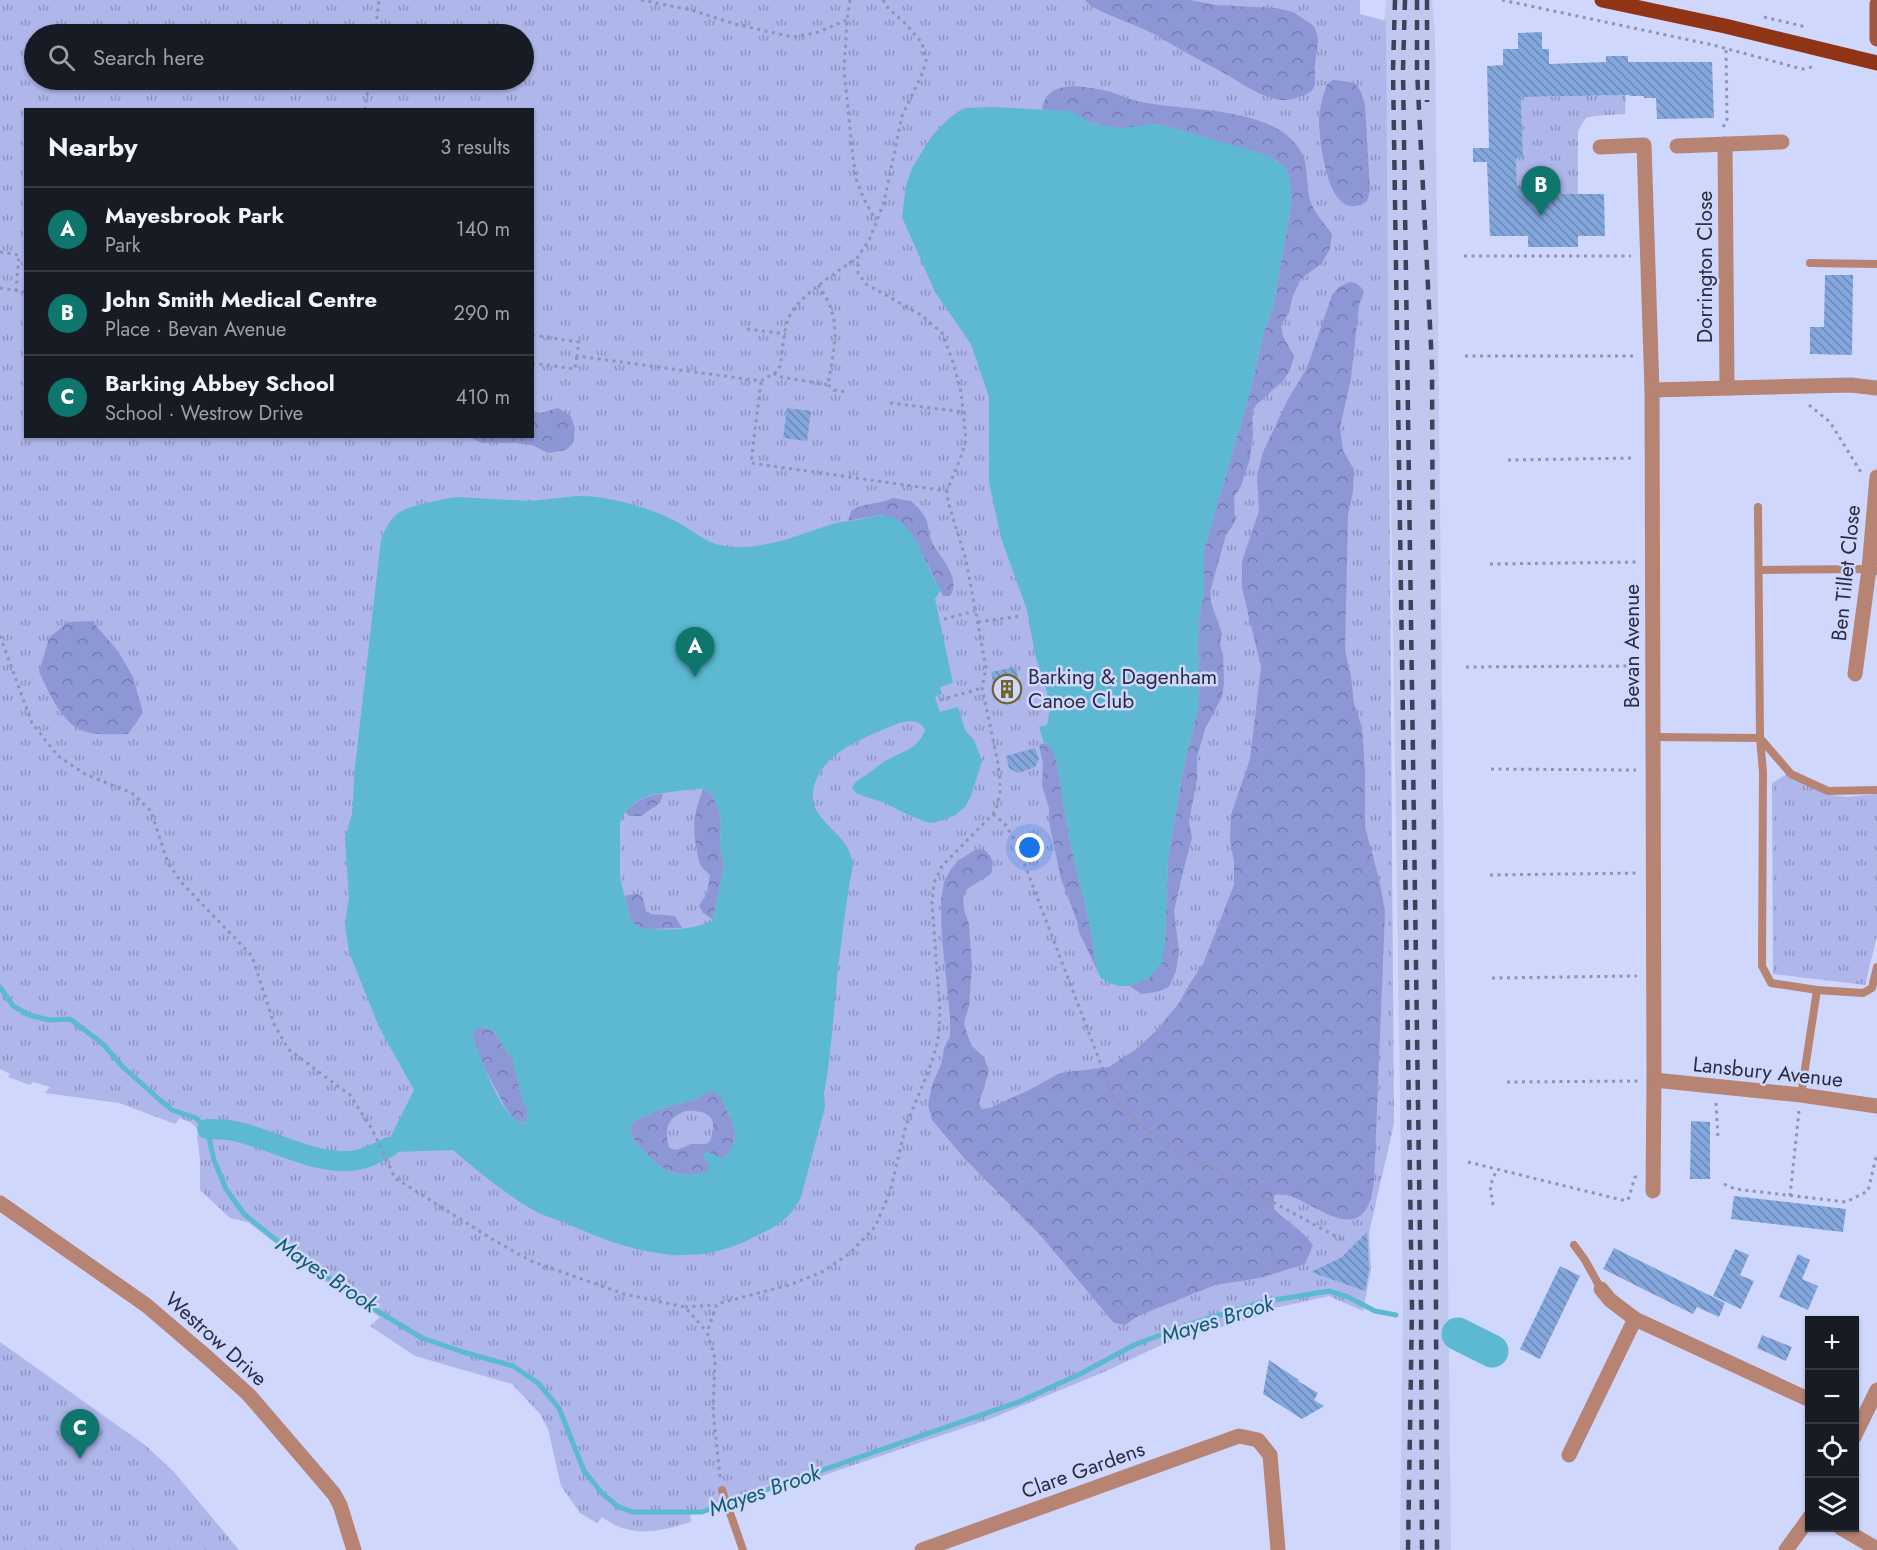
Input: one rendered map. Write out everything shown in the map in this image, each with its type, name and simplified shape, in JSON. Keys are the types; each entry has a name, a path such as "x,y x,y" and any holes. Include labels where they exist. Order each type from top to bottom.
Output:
{"main road":[{"path":"1602,0 1715,23 1877,63"}],"street":[{"path":"1877,4 1877,39"},
{"path":"1677,146 1723,138 1782,142"},
{"name":"Dorrington Close","path":"1723,138 1727,388"},
{"name":"Bevan Avenue","path":"1600,147 1644,146 1652,390 1653,1184"},
{"path":"1652,390 1851,385 1877,388"},
{"name":"Ben Tillet Close","path":"1855,674 1873,570 1877,477"},
{"name":"Lansbury Avenue","path":"1654,1080 1801,1095 1877,1106"},
{"name":"Westrow Drive","path":"0,1203 146,1305 249,1395 334,1494 340,1505 354,1550"},
{"path":"1601,1289 1610,1300 1635,1319 1805,1398"},
{"path":"1569,1455 1635,1319"},
{"path":"1859,1424 1877,1390"},
{"name":"Clare Gardens","path":"922,1550 1239,1436 1258,1440 1270,1455 1278,1550"},
{"path":"1786,1550 1805,1523"},
{"path":"1849,1532 1877,1549"}],"lane":[{"path":"1810,263 1877,264"},
{"path":"1758,507 1760,738 1763,772 1762,966 1771,983 1818,990 1863,993 1872,988 1877,967"},
{"path":"1759,570 1873,570"},
{"path":"1653,737 1760,738 1791,774 1828,791 1877,789"},
{"path":"1801,1095 1818,990"},
{"path":"1574,1245 1601,1289"},
{"path":"722,1490 743,1550"}],"path":[{"path":"376,24 379,0"},
{"path":"641,0 691,10 735,24 792,37 816,33 847,20"},
{"path":"850,0 844,70 845,95 856,179 872,214 878,219"},
{"path":"577,356 761,381 774,373 780,366 791,314 818,285 858,257 870,238 878,219 893,162 902,116 923,72 926,60 922,43 883,0"},
{"path":"1502,0 1726,49 1802,69 1812,67 1823,50"},
{"path":"1723,138 1727,121 1726,49"},
{"path":"365,108 368,90"},
{"path":"0,252 19,255 16,291"},
{"path":"1464,256 1647,256"},
{"path":"0,636 32,723 58,756 85,774 132,793 151,811 168,862 181,882 252,956 274,1024 288,1049 350,1095 372,1129 391,1171 404,1185 531,1261 624,1294 685,1307 717,1305 789,1285 822,1272 850,1253 875,1227 890,1192 906,1125 929,1070 938,1041 940,1012 932,902 934,883 942,866 993,814 1000,792 998,758 982,688 986,668 978,622 966,560 948,502 947,491 966,440 964,412 953,362 942,333 921,315 866,284 858,273 858,257"},
{"path":"818,285 835,316 836,330 828,385"},
{"path":"0,288 24,292"},
{"path":"747,329 786,334"},
{"path":"534,335 579,342 575,369 534,363"},
{"path":"1465,356 1650,356"},
{"path":"774,373 776,376 828,385 834,390 848,392"},
{"path":"761,381 751,463 947,491"},
{"path":"890,403 964,412"},
{"path":"1809,405 1830,422 1867,483 1876,484"},
{"path":"1508,460 1652,458"},
{"path":"1490,564 1652,561"},
{"path":"944,619 975,610"},
{"path":"978,622 1021,616"},
{"path":"1466,667 1652,666"},
{"path":"940,700 982,688"},
{"path":"1491,770 1653,770"},
{"path":"993,814 1005,824 1016,842 1113,1096 1127,1113 1149,1133 1174,1148 1346,1242"},
{"path":"1490,875 1653,872"},
{"path":"1492,978 1653,976"},
{"path":"1507,1082 1654,1080"},
{"path":"1716,1087 1718,1138"},
{"path":"1790,1196 1801,1095"},
{"path":"1724,1184 1735,1189 1846,1202 1868,1191 1877,1153"},
{"path":"1468,1162 1622,1200 1628,1200 1635,1177 1653,1184"},
{"path":"1493,1205 1490,1186 1497,1169"},
{"path":"707,1332 717,1305"},
{"path":"685,1307 707,1332 715,1358 713,1410 722,1490"}],"shaded area":[{"path":"1386,0 1432,0 1435,30 1451,1550 1400,1550 1403,1307 1384,21"},
{"path":"965,108 1070,111 1094,124 1121,128 1163,125 1268,156 1286,168 1289,177 1292,201 1273,307 1263,335 1251,389 1204,550 1204,593 1199,617 1198,639 1199,705 1183,770 1168,859 1165,943 1162,963 1149,978 1130,986 1109,983 1101,978 1097,970 1091,930 1070,842 1057,764 1053,751 1048,744 1044,743 1039,727 1047,725 1051,705 1035,654 1027,610 1001,538 989,482 989,397 971,344 935,292 902,217 906,186 912,168 931,137 949,118"},
{"path":"577,496 613,500 663,515 708,541 734,547 760,546 786,540 839,522 886,516 903,524 910,532 941,590 935,599 953,683 940,687 942,694 935,697 940,712 958,707 965,730 974,740 982,761 971,796 965,807 955,815 934,823 926,822 888,804 863,796 852,788 858,780 885,761 908,750 918,742 925,730 914,722 894,725 856,742 836,755 820,772 813,796 815,806 848,849 852,863 824,1094 825,1107 801,1197 796,1205 776,1226 730,1248 682,1255 658,1253 610,1241 533,1210 492,1182 453,1150 394,1152 389,1147 389,1140 414,1090 379,1027 349,952 345,924 349,897 345,838 352,814 355,767 381,540 388,524 396,515 405,509 419,505 458,497 530,501","holes":["703,789 713,795 720,815 720,845 724,865 713,920 705,924 675,929 636,926 630,917 620,878 620,823 625,812 636,801 650,795","483,1027 494,1031 513,1061 523,1102 528,1111 524,1123 515,1119 507,1111 492,1086 473,1037 477,1029","713,1091 722,1099 734,1130 733,1144 722,1159 708,1151 703,1154 709,1164 708,1171 704,1173 688,1175 667,1171 633,1138 631,1135 633,1122 661,1109 696,1099"]}],"green space":[{"path":"0,0 1360,0 1360,14 1386,21 1394,1124 1369,1233 1371,1270 1363,1311 1329,1296 1275,1308 1276,1311 1218,1328 1217,1325 1157,1347 1104,1372 990,1419 772,1495 768,1485 690,1515 691,1522 656,1531 635,1531 613,1524 602,1517 597,1523 580,1513 561,1486 548,1429 540,1414 512,1384 415,1356 370,1326 380,1317 322,1279 248,1222 230,1218 200,1190 197,1136 200,1131 191,1123 180,1118 175,1124 119,1103 45,1093 50,1087 33,1082 30,1085 8,1077 10,1074 0,1069"},
{"path":"1085,0 1189,0 1216,5 1276,8 1293,12 1314,26 1318,36 1314,86 1308,93 1291,99 1270,98 1250,89 1147,30 1096,9"},
{"path":"1333,80 1355,85 1361,92 1365,106 1370,191 1367,201 1354,206 1344,203 1335,194 1329,180 1322,148 1320,107 1327,84"},
{"path":"1075,86 1111,92 1137,101 1224,112 1267,124 1284,133 1302,153 1312,205 1332,234 1330,249 1322,263 1301,279 1292,298 1289,313 1281,325 1283,336 1294,356 1290,370 1283,381 1256,405 1252,412 1253,434 1250,459 1241,486 1234,497 1235,522 1226,535 1210,592 1222,634 1220,644 1223,655 1224,683 1222,697 1205,729 1197,757 1197,779 1189,822 1192,838 1174,911 1179,951 1176,971 1169,987 1141,994 1130,986 1149,978 1165,943 1168,859 1183,770 1199,705 1198,639 1199,617 1204,593 1204,550 1251,389 1263,335 1273,307 1292,201 1289,177 1278,162 1268,156 1163,125 1110,127 1042,109 1046,98 1054,91 1063,87"},
{"path":"1626,95 1625,114 1586,118 1578,131 1578,194 1561,194 1561,186 1517,192 1516,158 1523,158 1521,97"},
{"path":"1350,282 1358,285 1364,292 1359,305 1351,378 1340,428 1343,450 1354,470 1348,515 1345,650 1354,704 1362,727 1365,827 1385,911 1374,1183 1371,1198 1360,1216 1350,1219 1328,1214 1293,1197 1283,1194 1274,1195 1274,1209 1313,1245 1305,1264 1260,1278 1215,1285 1138,1316 1125,1325 1114,1323 1042,1237 964,1158 932,1120 928,1105 932,1085 950,1036 942,938 941,900 944,882 959,860 975,850 983,849 991,857 991,874 967,889 963,897 964,910 969,924 972,966 969,1006 964,1022 972,1046 984,1057 989,1071 979,1103 982,1109 990,1108 1060,1073 1109,1067 1135,1050 1156,1031 1179,1003 1203,964 1234,885 1234,861 1230,841 1231,815 1250,759 1261,667 1242,588 1242,561 1259,511 1257,475 1263,452 1288,399 1307,368 1332,295 1339,287"},
{"path":"558,408 571,416 575,429 573,443 566,450 548,453 532,445 481,443 473,438 534,438 534,411 541,413"},
{"path":"893,498 911,501 925,516 932,543 952,576 953,590 950,596 943,596 907,529 893,518 880,515 848,521 851,511 856,508"},
{"path":"92,621 118,651 133,677 143,713 128,734 90,733 72,724 58,709 39,672 49,638 68,622"},
{"path":"1048,744 1053,751 1057,764 1070,842 1091,930 1097,970 1079,932 1061,879 1049,822 1049,808 1042,786 1043,764 1039,745"},
{"path":"1787,774 1825,794 1847,797 1877,794 1877,936 1865,985 1773,974 1772,783"},
{"path":"703,789 713,795 720,815 720,845 724,865 713,920 703,913 699,906 707,893 710,875 699,862 694,827"},
{"path":"663,794 660,803 641,816 629,816 625,812 642,799"},
{"path":"633,894 643,898 646,911 651,914 675,916 682,928 645,929 635,926 630,917 625,896"},
{"path":"483,1027 494,1031 513,1061 523,1102 528,1111 526,1121 523,1123 514,1119 505,1107 482,1063 473,1032"},
{"path":"713,1091 722,1098 732,1123 735,1137 729,1151 722,1159 703,1154 709,1164 709,1171 704,1173 683,1174 659,1166 631,1135 633,1122 661,1109 696,1099","holes":["686,1111 705,1113 711,1118 713,1128 710,1141 705,1144 691,1144 680,1149 672,1149 669,1147 668,1124"]},
{"path":"0,1342 145,1445 174,1472 239,1550 0,1550"}],"building":[{"path":"1542,32 1542,49 1549,49 1549,64 1606,62 1606,56 1628,56 1628,62 1712,62 1714,118 1657,119 1656,98 1644,98 1644,96 1521,97 1523,158 1516,158 1517,186 1561,186 1561,194 1604,194 1605,236 1578,236 1578,247 1528,247 1528,236 1490,236 1487,162 1473,162 1473,148 1489,148 1487,66 1503,65 1503,49 1518,49 1518,33"},
{"path":"1825,275 1853,275 1852,355 1810,354 1810,327 1824,327"},
{"path":"787,408 811,411 807,441 783,438"},
{"name":"Barking & Dagenham Canoe Club","path":"1016,667 1021,696 997,700 991,672"},
{"path":"1035,748 1039,759 1035,767 1018,773 1009,768 1006,756"},
{"path":"1691,1121 1710,1122 1710,1179 1690,1179"},
{"path":"1734,1196 1846,1209 1843,1232 1731,1219"},
{"path":"1367,1232 1369,1270 1365,1291 1311,1272 1342,1257"},
{"path":"1614,1248 1725,1303 1719,1317 1697,1307 1693,1314 1603,1269"},
{"path":"1735,1249 1749,1255 1740,1275 1754,1281 1741,1309 1713,1296"},
{"path":"1798,1254 1810,1260 1802,1279 1818,1286 1808,1310 1779,1297"},
{"path":"1560,1266 1580,1276 1540,1359 1520,1349"},
{"path":"1762,1335 1792,1347 1786,1361 1757,1348"},
{"path":"1269,1360 1318,1393 1314,1400 1324,1406 1302,1419 1263,1394"}],"waterway":[{"name":"Mayes Brook","path":"0,987 13,1006 29,1015 49,1020 70,1019 103,1044 123,1067 172,1110 196,1118 207,1129 214,1160 226,1189 244,1214 297,1257 422,1338 513,1366 538,1383 559,1408 584,1471 602,1493 617,1506 632,1512 702,1512 1021,1401 1082,1373 1134,1345 1184,1326 1263,1302 1329,1291 1348,1297 1375,1311 1396,1315"},
{"path":"207,1129 239,1132 308,1155 336,1161 360,1159 389,1147"},
{"name":"Mayes Brook","path":"1458,1334 1492,1351"}],"railway":[{"path":"1395,0 1393,70 1412,1308 1408,1550"},
{"path":"1405,0 1403,70 1421,1308 1422,1550"},
{"path":"1417,0 1417,70 1432,365 1437,1550"},
{"path":"1427,0 1427,102"}],"place":[{"name":"John Smith Medical Centre","path":"1541,216"},
{"name":"Mayesbrook Park","path":"695,677"},
{"name":"Barking & Dagenham Canoe Club","path":"1007,689"},
{"name":"Barking Abbey School","path":"80,1459"}]}
